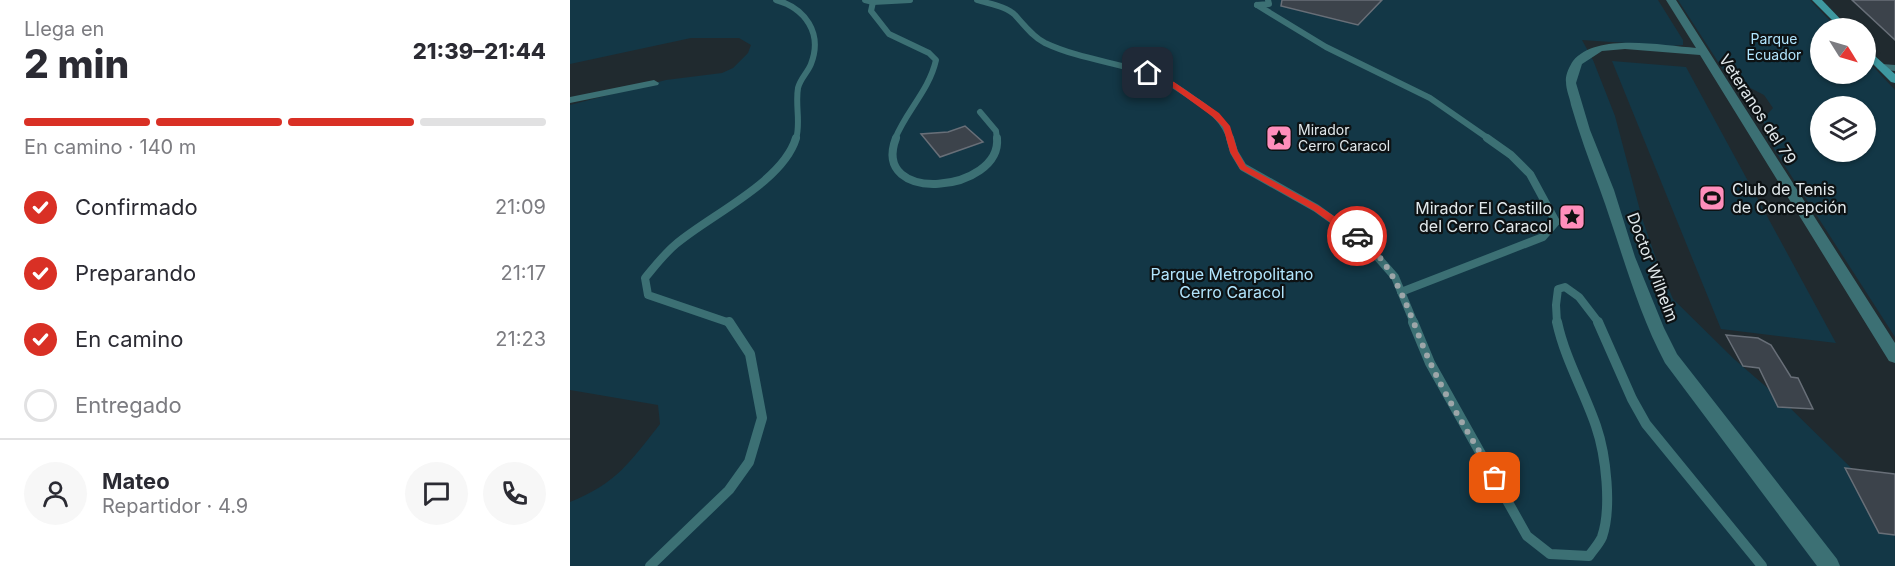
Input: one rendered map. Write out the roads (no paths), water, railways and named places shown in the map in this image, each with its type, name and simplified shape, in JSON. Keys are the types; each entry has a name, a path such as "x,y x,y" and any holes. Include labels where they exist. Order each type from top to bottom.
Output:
{"main road":[{"path":"1817,0 1835,18"},
{"path":"1876,61 1895,80"}],"street":[{"name":"Veteranos del 79","path":"1671,0 1895,357"},
{"name":"Doctor Wilhelm","path":"1703,52 1625,46 1599,48 1578,62 1572,74 1571,83 1584,130 1607,190 1628,257 1656,328 1671,358 1830,566"},
{"path":"1882,67 1895,68"},
{"path":"570,100 654,82"}],"lane":[{"path":"650,566 729,490 749,462 762,418 750,354 729,321 648,295 645,278 655,262 672,246 761,182 783,162 799,137 798,86 812,62 814,44 812,25 805,15 791,3 776,0"},
{"path":"865,0 873,2 910,0"},
{"path":"977,0 1001,7 1014,14 1021,24 1043,42 1066,51 1148,73 1172,84 1216,115 1227,126 1234,152 1243,167 1316,208 1365,243 1395,277 1430,363 1527,536 1550,554 1589,556 1602,537 1606,499 1602,449 1596,425 1572,375 1560,332 1555,299 1558,289 1566,286 1575,292 1591,311 1611,345 1633,400 1661,447 1697,486 1762,566"},
{"path":"873,2 872,11 889,34 929,53 936,60 935,72 930,85 892,140 890,155 898,172 906,180 938,185 954,182 986,166 997,154 999,144 990,120 980,112"},
{"path":"1256,2 1326,47 1430,98 1511,154 1530,174 1556,222 1543,237 1401,292"},
{"path":"1256,2 1269,2 1270,13"}],"place":[{"name":"Mirador Cerro Caracol","path":"1279,138"},
{"name":"Club de Tenis de Concepción","path":"1712,198"},
{"name":"Mirador El Castillo del Cerro Caracol","path":"1572,217"}],"park label":[{"name":"Parque Ecuador","path":"1774,47"},
{"name":"Parque Metropolitano Cerro Caracol","path":"1232,283"}]}
